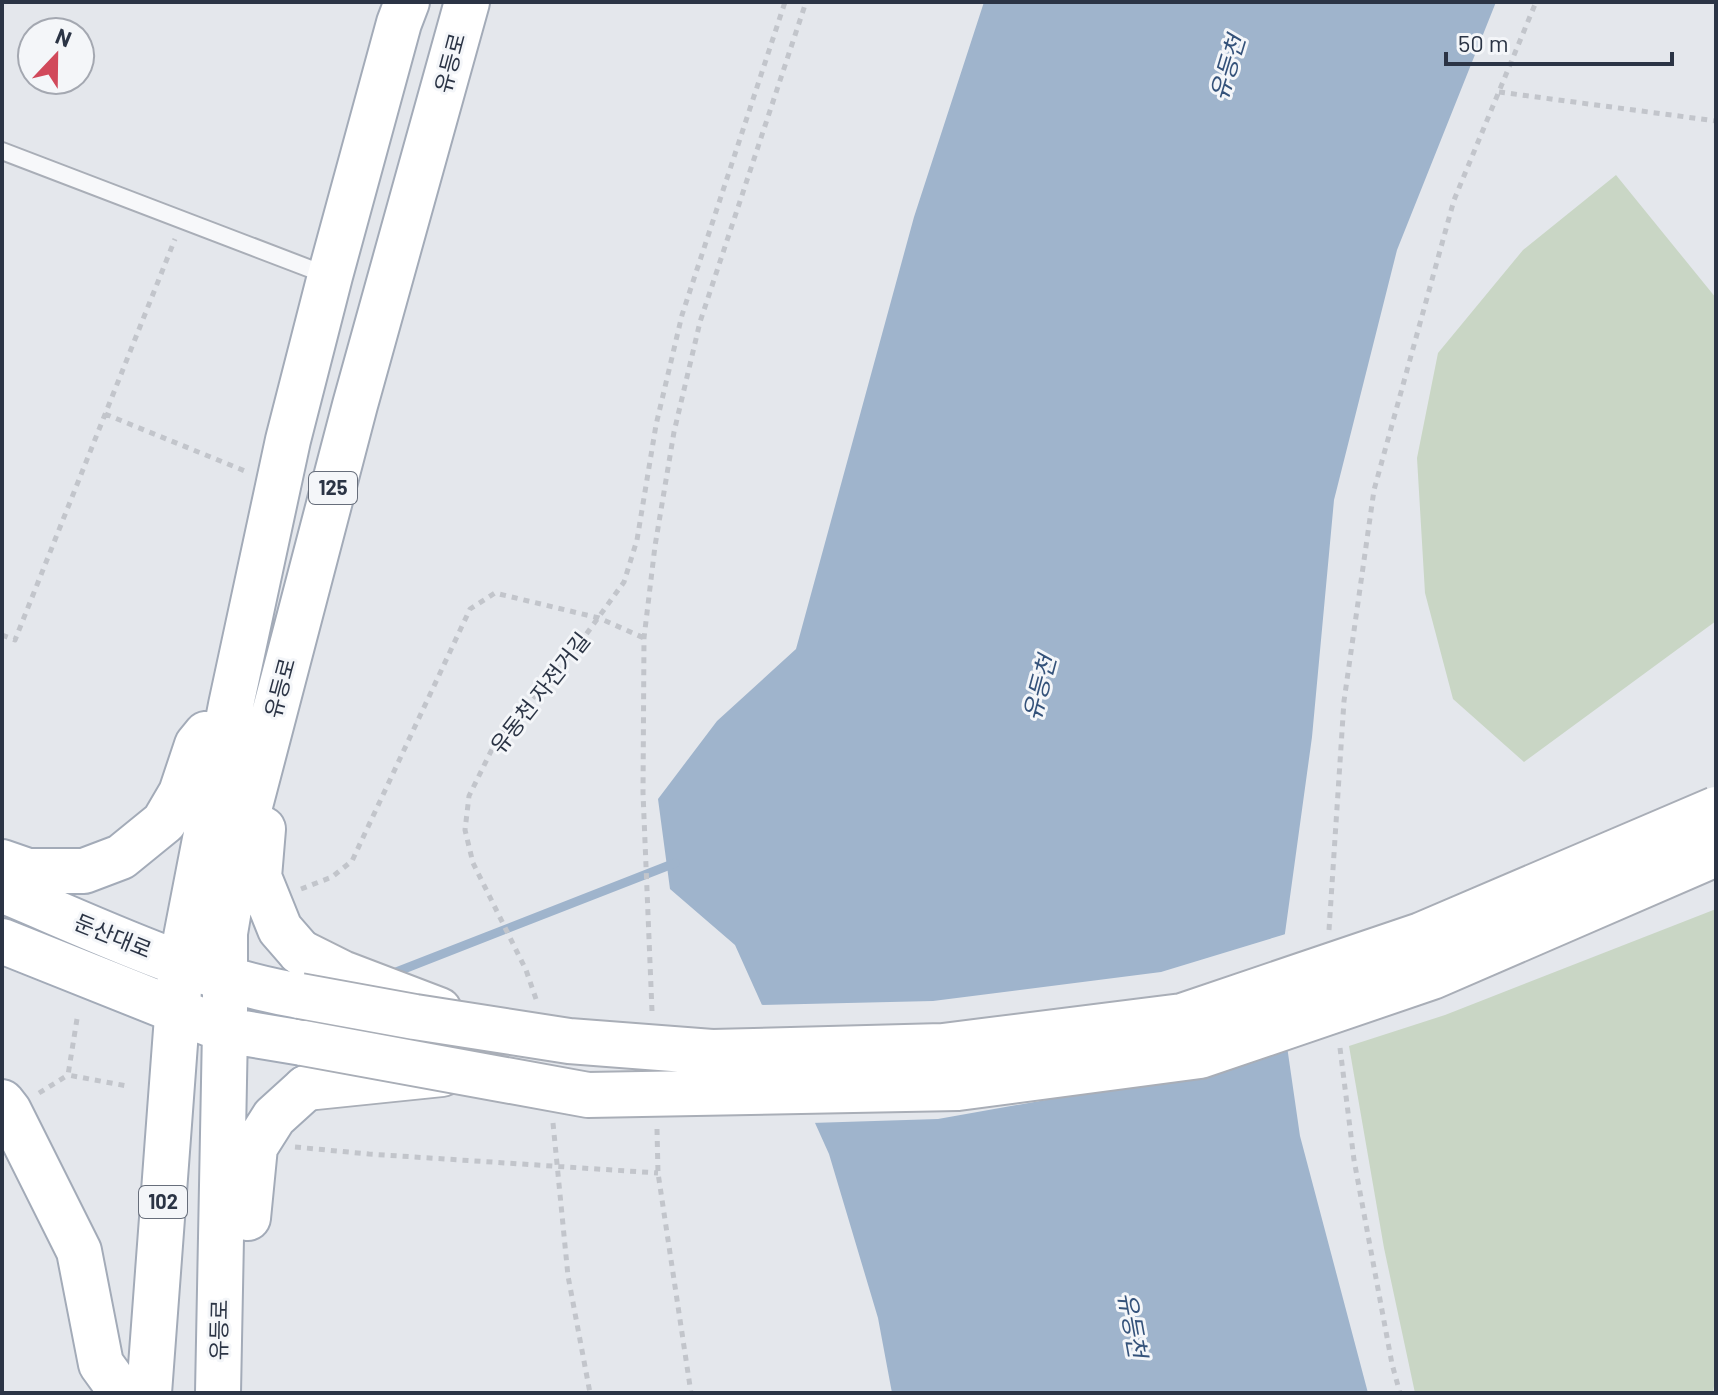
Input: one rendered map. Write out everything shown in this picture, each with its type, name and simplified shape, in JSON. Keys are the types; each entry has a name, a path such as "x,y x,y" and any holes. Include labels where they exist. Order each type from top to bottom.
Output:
{"main road":[{"name":"유등로","path":"149,1393 181,963 231,705 288,440 330,276 407,2"},
{"name":"유등로","path":"218,1393 225,933 237,859 355,405 467,2"},
{"path":"2,862 28,871 84,871 121,857 164,822 181,793 197,745 231,705"},
{"path":"271,721 259,877 280,929 300,952 342,973 482,1027 569,1041 712,1052 943,1046 1182,1016 1421,935 1716,809"},
{"name":"둔산대로","path":"2,941 225,1030 588,1095 958,1088 1200,1056 1432,977 1716,854"},
{"name":"둔산대로","path":"2,890 225,980 482,1027"},
{"path":"220,1311 245,1249 255,1147 274,1117 306,1088 461,1072"},
{"path":"15,1101 9,1111 79,1251 101,1364 122,1393"}],"lane":[{"path":"2,151 330,276"}],"path":[{"name":"유동천 자전거길","path":"537,1006 526,970 473,863 465,830 469,796 497,739 577,647 624,582 637,540 656,425 682,315 785,2"},
{"path":"652,1019 643,793 644,638 655,546 674,432 700,322 806,2"},
{"path":"1328,932 1344,701 1374,490 1454,200 1536,2"},
{"path":"1499,92 1716,121"},
{"path":"2,635 15,640 182,220"},
{"path":"105,414 245,471"},
{"path":"293,891 332,877 352,861 470,609 495,593 599,618 644,638"},
{"path":"68,1075 77,1019"},
{"path":"1339,1039 1354,1160 1400,1393"},
{"path":"15,1101 68,1075 127,1086"},
{"path":"553,1121 568,1276 590,1393"},
{"path":"657,1127 658,1173 691,1393"},
{"path":"285,1146 658,1173"}],"green space":[{"path":"1616,175 1716,298 1716,621 1524,762 1453,699 1425,593 1417,458 1438,353 1523,250"},
{"path":"1716,909 1716,1372 1713,1393 1415,1393 1384,1248 1349,1046 1445,1015"}],"water":[{"name":"유등천","path":"984,2 1496,2 1397,250 1334,500 1312,737 1278,984 1300,1136 1368,1393 892,1393 878,1318 829,1154 735,945 670,889 658,799 717,721 796,649 914,217"}],"pier":[{"path":"1289,933 1282,984 1175,1077 938,1119 811,1123 758,1005 933,1001 1161,972"}],"waterway":[{"path":"391,974 675,863"}]}
